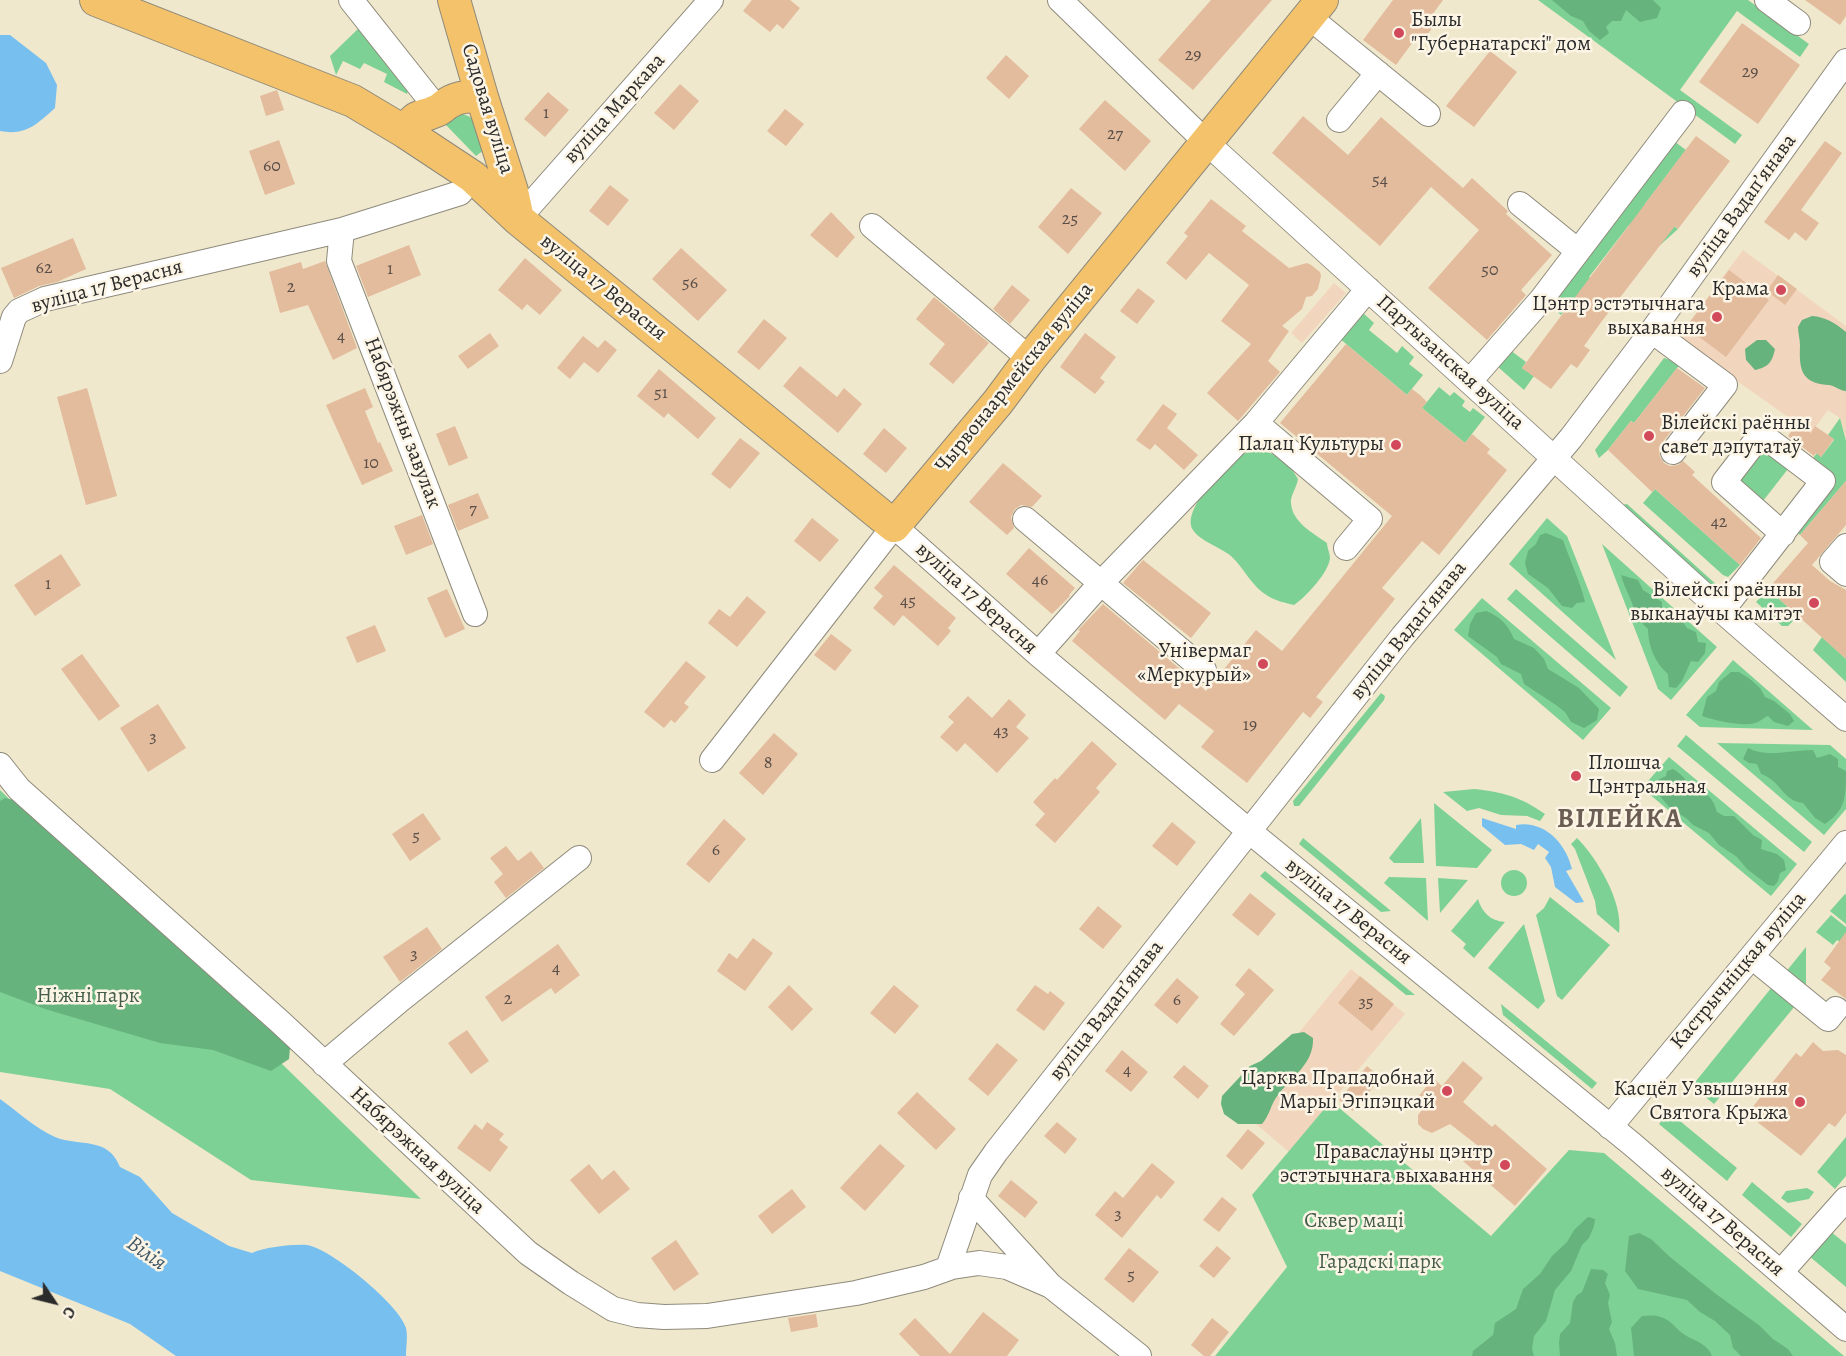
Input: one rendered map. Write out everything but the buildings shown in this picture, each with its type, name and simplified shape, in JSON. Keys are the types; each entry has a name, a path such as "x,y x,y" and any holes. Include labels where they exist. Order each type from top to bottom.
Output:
{"main road":[{"path":"96,0 353,101 473,177"},
{"name":"Садовая вуліца","path":"454,0 512,191 518,219"},
{"name":"Чырвонаармейская вуліца","path":"894,526 998,402 1030,359 1315,9"},
{"path":"405,132 417,117 439,111 447,103 470,96 482,97"},
{"name":"вуліца 17 Верасня","path":"473,177 518,219 894,526"}],"street":[{"path":"351,0 439,111"},
{"name":"вуліца Маркава","path":"518,219 711,0"},
{"name":"Партызанская вуліца","path":"1060,0 1207,143 1722,611 1846,719"},
{"path":"1767,0 1798,23"},
{"path":"1315,9 1378,74 1428,114"},
{"name":"вуліца Вадапʼянава","path":"971,1198 980,1175 996,1152 1403,636 1554,458 1652,332 1844,69"},
{"path":"1339,120 1378,74"},
{"path":"1470,381 1541,300 1683,113"},
{"name":"вуліца 17 Верасня","path":"0,361 10,324 18,311 45,299 342,230 460,193 473,177"},
{"path":"1520,204 1578,251"},
{"path":"872,226 1030,359"},
{"name":"Набярэжны завулак","path":"342,230 339,261 475,614"},
{"path":"1038,654 1101,584 1256,423 1368,289"},
{"path":"1652,332 1725,385 1674,453"},
{"path":"1256,423 1370,519 1346,548"},
{"path":"1025,519 1204,670"},
{"name":"вуліца 17 Верасня","path":"894,526 1038,654 1249,831 1610,1127 1846,1329"},
{"name":"Чырвонаармейская вуліца","path":"712,760 894,526"},
{"path":"1722,611 1783,534"},
{"path":"1846,546 1832,562 1846,574"},
{"name":"Набярэжная вуліца","path":"0,765 19,789 271,1013 528,1253 613,1309 637,1315 707,1316 856,1293 924,1277 948,1268 979,1263 1008,1268 1051,1286"},
{"name":"Кастрычніцкая вуліца","path":"1610,1127 1846,843"},
{"path":"324,1064 400,1000 579,858"},
{"path":"1752,957 1837,1017"},
{"path":"948,1268 971,1198 1051,1286 1139,1356"},
{"path":"1781,1272 1846,1199"}],"shaded area":[{"path":"1743,250 1846,326 1846,441 1840,418 1828,410 1811,433 1677,339"},
{"path":"1334,283 1346,293 1302,343 1291,333"},
{"path":"1351,969 1405,1014 1289,1152 1237,1108"}],"green space":[{"path":"1538,0 1748,0 1809,44 1800,57 1737,11 1680,90 1742,135 1735,144"},
{"path":"1552,0 1653,0 1661,8 1657,18 1640,22 1626,10 1621,21 1612,21 1606,27 1609,33 1600,40 1589,31 1583,21 1571,16"},
{"path":"360,27 411,82 407,94 384,82 387,74 364,63 360,69 343,61 336,75 330,56"},
{"path":"462,114 477,123 481,133 484,150 476,156 445,124 454,116"},
{"path":"1671,139 1686,150 1645,204 1678,229 1658,247 1629,225 1589,277 1618,300 1609,312 1600,306 1593,314 1573,300 1561,315 1547,304"},
{"path":"1362,312 1374,323 1369,330 1397,353 1402,346 1414,357 1409,364 1423,375 1407,395 1339,338"},
{"path":"1812,316 1830,321 1846,332 1846,391 1812,381 1807,378 1801,368 1798,327 1802,320"},
{"path":"1757,340 1766,340 1775,349 1769,364 1755,370 1746,360 1745,349"},
{"path":"1502,344 1526,362 1522,368 1534,376 1524,390 1489,359"},
{"path":"1664,358 1681,363 1634,423 1631,421 1599,458 1595,450"},
{"path":"1439,387 1450,396 1454,392 1465,401 1462,406 1470,412 1473,408 1485,417 1465,443 1422,408"},
{"path":"1840,418 1846,441 1846,481 1800,535 1794,530 1835,480 1810,462 1817,453 1821,457 1834,440 1828,435"},
{"path":"1761,434 1795,460 1756,510 1724,482"},
{"path":"1261,449 1282,461 1295,474 1298,479 1291,500 1292,510 1304,526 1327,543 1330,555 1329,564 1321,577 1294,605 1274,599 1262,592 1231,556 1196,534 1191,522 1198,502 1222,472 1242,455"},
{"path":"1655,489 1740,565 1728,577 1643,503"},
{"path":"1627,504 1728,595 1725,599 1621,505"},
{"path":"1547,518 1567,536 1616,660 1509,564"},
{"path":"1546,533 1563,540 1580,586 1585,602 1577,603 1572,608 1562,606 1548,588 1528,574 1525,563 1528,551 1536,544 1540,535"},
{"path":"1602,544 1717,647 1671,700 1658,689"},
{"path":"1621,575 1638,580 1643,590 1662,602 1662,611 1681,619 1687,628 1696,632 1698,642 1706,643 1705,653 1698,662 1691,661 1682,681 1676,688 1669,687 1668,674 1653,654 1648,629 1635,616"},
{"path":"1516,589 1628,687 1620,697 1507,599"},
{"path":"1768,589 1798,616 1788,626 1782,626 1756,602"},
{"path":"1482,598 1611,708 1583,740 1454,630"},
{"path":"1486,611 1503,622 1514,639 1534,648 1544,659 1548,669 1579,688 1599,709 1597,720 1584,728 1571,722 1565,712 1524,684 1521,674 1501,664 1497,657 1468,636 1470,624 1476,613"},
{"path":"1822,637 1846,659 1846,682 1813,650"},
{"path":"1733,660 1813,730 1700,727 1686,715"},
{"path":"1731,672 1739,672 1750,679 1760,688 1765,697 1790,714 1794,721 1788,726 1774,722 1768,716 1757,722 1744,724 1702,716 1707,697 1716,691 1719,682"},
{"path":"1381,693 1385,696 1384,700 1299,806 1294,806 1293,801"},
{"path":"1686,735 1812,842 1804,852 1677,746"},
{"path":"1717,743 1830,745 1846,759 1846,809 1824,835"},
{"path":"1748,748 1763,753 1813,750 1817,758 1830,754 1838,759 1838,767 1846,771 1845,795 1841,808 1825,824 1815,818 1803,803 1790,798 1774,781 1761,774 1757,764 1743,759"},
{"path":"1669,757 1797,864 1771,896 1642,788"},
{"path":"1673,769 1710,798 1717,812 1724,816 1734,816 1753,835 1762,840 1761,849 1777,854 1784,860 1786,870 1780,873 1774,886 1768,885 1747,869 1737,857 1719,845 1709,833 1693,825 1670,808 1653,788 1658,780 1666,776 1667,771"},
{"path":"1474,789 1511,796 1545,814 1540,821 1527,816 1501,815 1479,808 1467,811 1443,792"},
{"name":"Ніжні парк","path":"0,790 421,1199 251,1180 110,1089 0,1072"},
{"path":"5,798 38,806 169,922 290,1048 289,1059 271,1071 213,1050 160,1043 45,1009 0,992 0,801"},
{"path":"1434,803 1492,850 1477,868 1436,866"},
{"path":"1421,818 1424,863 1394,863 1389,858"},
{"path":"1303,838 1391,911 1381,912 1299,844"},
{"path":"1577,838 1593,857 1613,895 1617,908 1619,933 1597,914 1595,901 1571,844"},
{"path":"1514,870 1523,874 1527,883 1523,892 1514,896 1505,892 1501,883 1505,874"},
{"path":"1265,871 1415,995 1406,995 1260,876"},
{"path":"1389,877 1426,878 1428,921 1384,883"},
{"path":"1438,878 1468,880 1440,913"},
{"path":"1846,895 1846,924 1830,911"},
{"path":"1550,897 1610,945 1562,1000 1557,996 1536,915 1544,908"},
{"path":"1478,899 1487,915 1505,922 1474,958 1463,948 1466,944 1451,931"},
{"path":"1831,915 1846,927 1844,945 1837,940 1833,945 1816,932"},
{"path":"1524,924 1545,1001 1538,1009 1488,968"},
{"path":"1806,947 1806,991 1785,973"},
{"path":"1772,987 1795,1006 1714,1104 1692,1086"},
{"path":"1501,1004 1597,1083 1592,1089 1503,1015"},
{"path":"1304,1032 1313,1038 1310,1055 1275,1099 1262,1124 1238,1124 1224,1114 1221,1104 1222,1096 1250,1066 1261,1061 1292,1034"},
{"name":"Гарадскі парк","path":"1331,1101 1491,1236 1569,1150 1604,1153 1844,1356 1215,1356 1287,1267 1252,1195"},
{"path":"1669,1112 1737,1168 1727,1181 1659,1124"},
{"path":"1846,1137 1846,1176 1835,1189 1817,1172"},
{"path":"1752,1182 1802,1224 1791,1237 1742,1195"},
{"path":"1807,1188 1814,1192 1809,1199 1788,1203 1781,1198 1786,1191"},
{"path":"1588,1217 1595,1219 1594,1226 1589,1238 1582,1245 1571,1271 1555,1290 1546,1321 1534,1336 1532,1349 1534,1356 1472,1356 1473,1351 1493,1335 1495,1323 1516,1309 1523,1289 1540,1274 1552,1256"},
{"path":"1830,1231 1846,1244 1846,1287 1809,1256"},
{"path":"1639,1233 1651,1239 1716,1294 1760,1326 1788,1349 1793,1356 1741,1356 1733,1348 1730,1335 1687,1300 1638,1289 1625,1271 1629,1236"},
{"path":"1591,1269 1603,1270 1608,1274 1605,1283 1610,1295 1608,1303 1612,1322 1609,1329 1617,1356 1560,1356 1560,1334 1570,1323 1573,1302 1582,1292"},
{"path":"1642,1316 1666,1319 1685,1335 1704,1346 1712,1356 1634,1356 1631,1328"}],"water":[{"path":"0,35 10,35 46,63 57,85 55,108 37,124 17,132 0,131"},
{"path":"1482,818 1516,829 1516,825 1536,826 1553,836 1565,851 1572,869 1566,871 1584,902 1576,903 1555,887 1551,867 1545,858 1549,852 1538,844 1534,850 1521,844 1505,845 1482,826"},
{"name":"Вілія","path":"0,1099 33,1124 55,1137 92,1144 108,1151 115,1157 120,1167 140,1177 172,1213 229,1246 252,1253 279,1246 307,1245 318,1248 331,1256 378,1292 401,1318 407,1331 406,1356 176,1356 130,1324 0,1271"}],"place":[{"name":"Былы \"Губернатарскі\" дом","path":"1399,33"},
{"name":"Крама","path":"1781,290"},
{"name":"Цэнтр эстэтычнага выхавання","path":"1717,317"},
{"name":"Вілейскі раённы савет дэпутатаў","path":"1649,436"},
{"name":"Палац Культуры","path":"1396,445"},
{"name":"Вілейскі раённы выканаўчы камітэт","path":"1814,603"},
{"name":"Універмаг «Меркурый»","path":"1263,664"},
{"name":"Плошча Цэнтральная","path":"1576,776"},
{"name":"Царква Прападобнай Марыі Эгіпэцкай","path":"1447,1091"},
{"name":"Касцёл Узвышэння Святога Крыжа","path":"1800,1102"},
{"name":"Праваслаўны цэнтр эстэтычнага выхавання","path":"1505,1165"}],"district":[{"name":"ВІЛЕЙКА","path":"1620,820"}],"park label":[{"name":"Сквер маці","path":"1354,1222"}]}
